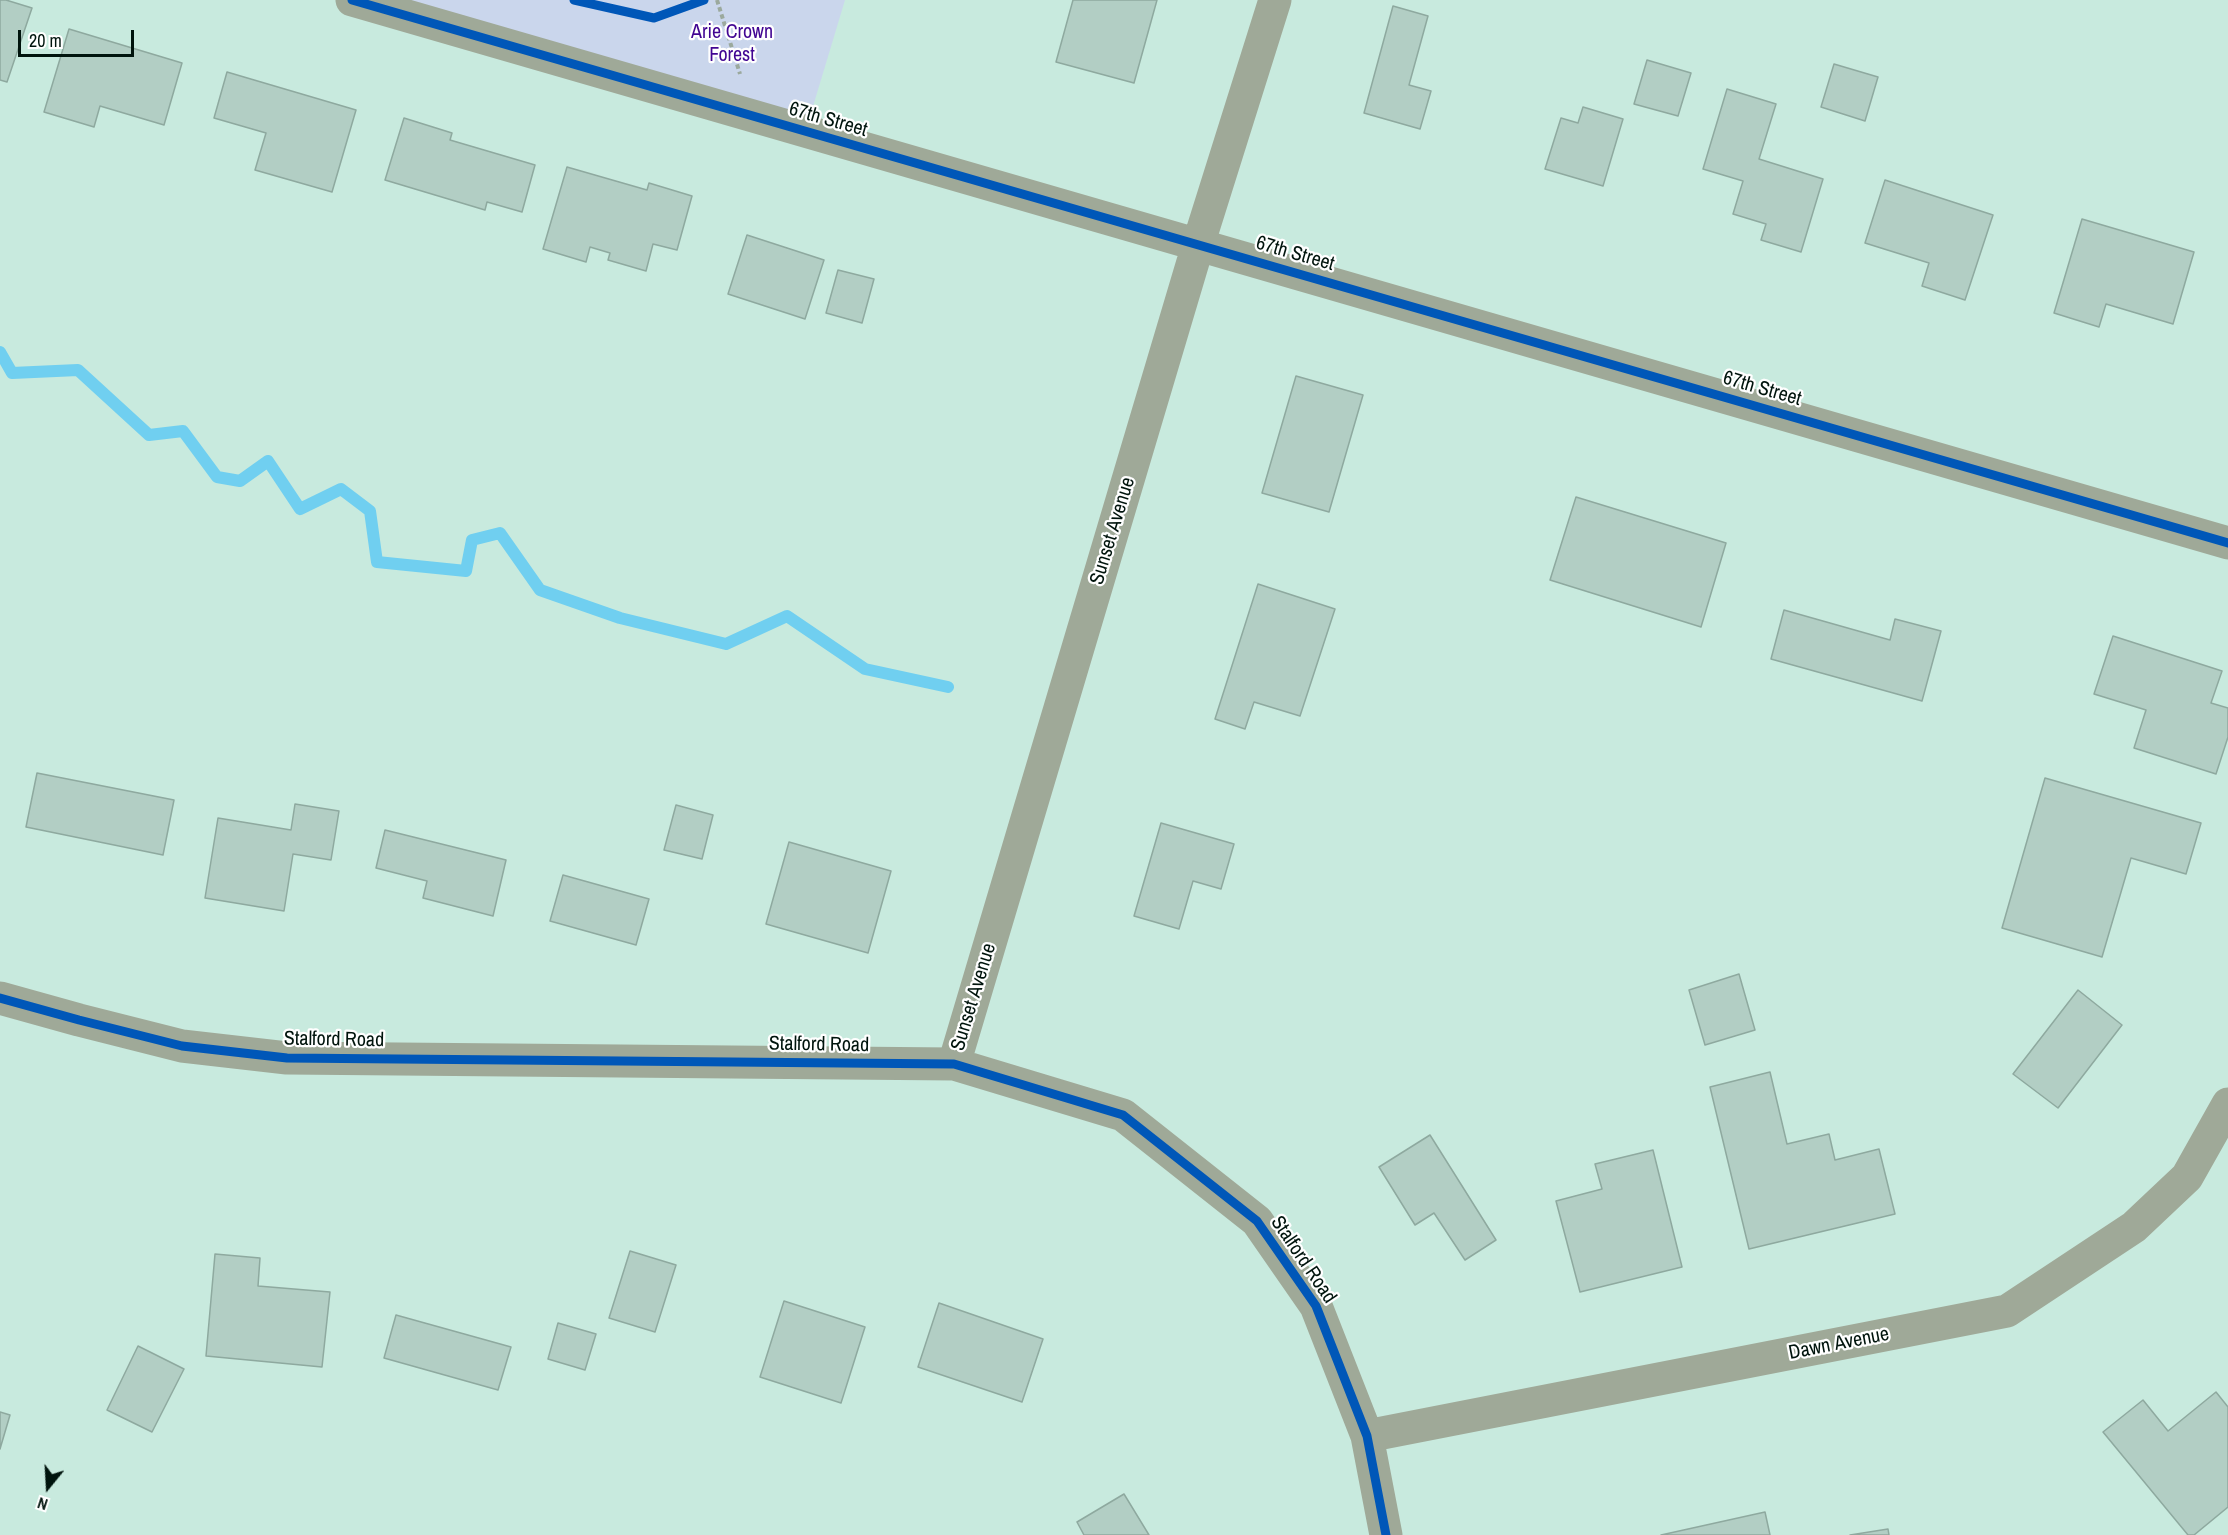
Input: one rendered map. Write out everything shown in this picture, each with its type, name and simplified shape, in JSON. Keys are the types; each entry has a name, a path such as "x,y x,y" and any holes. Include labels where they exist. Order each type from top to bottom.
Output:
{"street":[{"name":"67th Street","path":"352,0 2228,543"},
{"name":"Sunset Avenue","path":"954,1064 1198,244 1275,0"},
{"name":"Stalford Road","path":"0,998 182,1046 287,1058 954,1064 1123,1115 1257,1221 1316,1306 1367,1436 1386,1535"},
{"name":"Dawn Avenue","path":"1367,1436 2007,1311 2134,1227 2187,1178 2228,1104"}],"path":[{"path":"717,0 753,117"}],"green space":[{"name":"Arie Crown Forest","path":"390,0 845,0 808,123"}],"building":[{"path":"0,0 32,8 7,82 0,80"},
{"path":"1073,0 1157,0 1134,83 1056,62"},
{"path":"1393,6 1428,16 1409,85 1431,91 1420,129 1364,113"},
{"path":"69,29 182,63 164,125 100,106 94,127 44,112"},
{"path":"1647,60 1691,73 1678,116 1634,104"},
{"path":"1834,64 1878,77 1865,121 1821,107"},
{"path":"227,72 356,110 332,192 255,170 266,133 214,118"},
{"path":"1727,89 1776,104 1759,159 1823,179 1801,252 1761,240 1766,224 1733,214 1743,181 1703,169"},
{"path":"1583,107 1623,119 1603,186 1545,169 1561,118 1578,123"},
{"path":"404,118 452,133 450,140 535,165 522,212 487,202 485,210 385,180"},
{"path":"567,167 647,190 649,183 692,196 677,250 653,244 646,271 608,260 610,253 590,247 586,262 543,249"},
{"path":"1885,180 1993,215 1965,300 1922,286 1929,263 1865,243"},
{"path":"2082,219 2194,252 2173,324 2106,304 2099,327 2054,313"},
{"path":"747,235 824,260 805,319 728,294"},
{"path":"838,270 874,279 862,323 826,313"},
{"path":"1296,376 1363,395 1329,512 1262,493"},
{"path":"1576,497 1726,543 1701,627 1550,580"},
{"path":"1258,584 1335,609 1300,716 1254,702 1245,729 1215,719"},
{"path":"1784,610 1890,640 1895,619 1941,631 1922,701 1771,659"},
{"path":"2113,636 2222,671 2211,703 2228,708 2228,737 2216,774 2134,748 2146,710 2094,694"},
{"path":"37,773 174,800 163,855 26,827"},
{"path":"2045,778 2201,823 2186,874 2131,858 2102,957 2002,928"},
{"path":"295,804 339,811 331,860 293,854 284,911 205,898 218,818 291,830"},
{"path":"676,805 713,815 702,859 664,850"},
{"path":"1161,823 1234,844 1221,889 1193,881 1179,929 1134,916"},
{"path":"385,830 506,860 493,916 423,898 427,881 376,868"},
{"path":"789,842 891,871 868,953 766,924"},
{"path":"563,875 649,899 636,945 550,921"},
{"path":"1739,974 1755,1030 1705,1045 1689,990"},
{"path":"2078,990 2122,1025 2058,1108 2013,1074"},
{"path":"1770,1072 1787,1144 1829,1134 1835,1160 1879,1149 1895,1214 1749,1249 1710,1087"},
{"path":"1430,1135 1496,1240 1465,1260 1434,1213 1415,1225 1379,1167"},
{"path":"1653,1150 1682,1267 1580,1292 1556,1201 1602,1189 1595,1164"},
{"path":"630,1251 676,1265 655,1332 609,1318"},
{"path":"215,1254 260,1258 258,1286 330,1292 322,1367 206,1356"},
{"path":"784,1301 865,1327 841,1403 760,1377"},
{"path":"939,1303 1043,1339 1022,1402 918,1367"},
{"path":"396,1315 511,1347 498,1390 384,1358"},
{"path":"558,1323 596,1334 585,1370 548,1359"},
{"path":"138,1346 184,1369 152,1432 107,1410"},
{"path":"2216,1392 2228,1407 2228,1507 2194,1535 2188,1535 2103,1432 2143,1400 2168,1431"},
{"path":"0,1412 10,1415 0,1449"},
{"path":"1124,1494 1149,1535 1084,1535 1077,1522"},
{"path":"1765,1512 1770,1535 1661,1535"},
{"path":"1888,1529 1889,1535 1850,1535"}],"waterway":[{"path":"0,352 12,373 78,370 149,435 183,431 217,477 240,481 268,461 300,509 341,489 370,511 377,562 466,571 472,540 500,533 540,590 620,618 726,644 787,616 865,669 948,687"}],"cycle path":[{"path":"352,0 2228,543"},
{"path":"574,0 654,18 704,0"},
{"path":"0,998 182,1046 287,1058 954,1064 1123,1115 1257,1221 1316,1306 1367,1436 1386,1535"}]}
